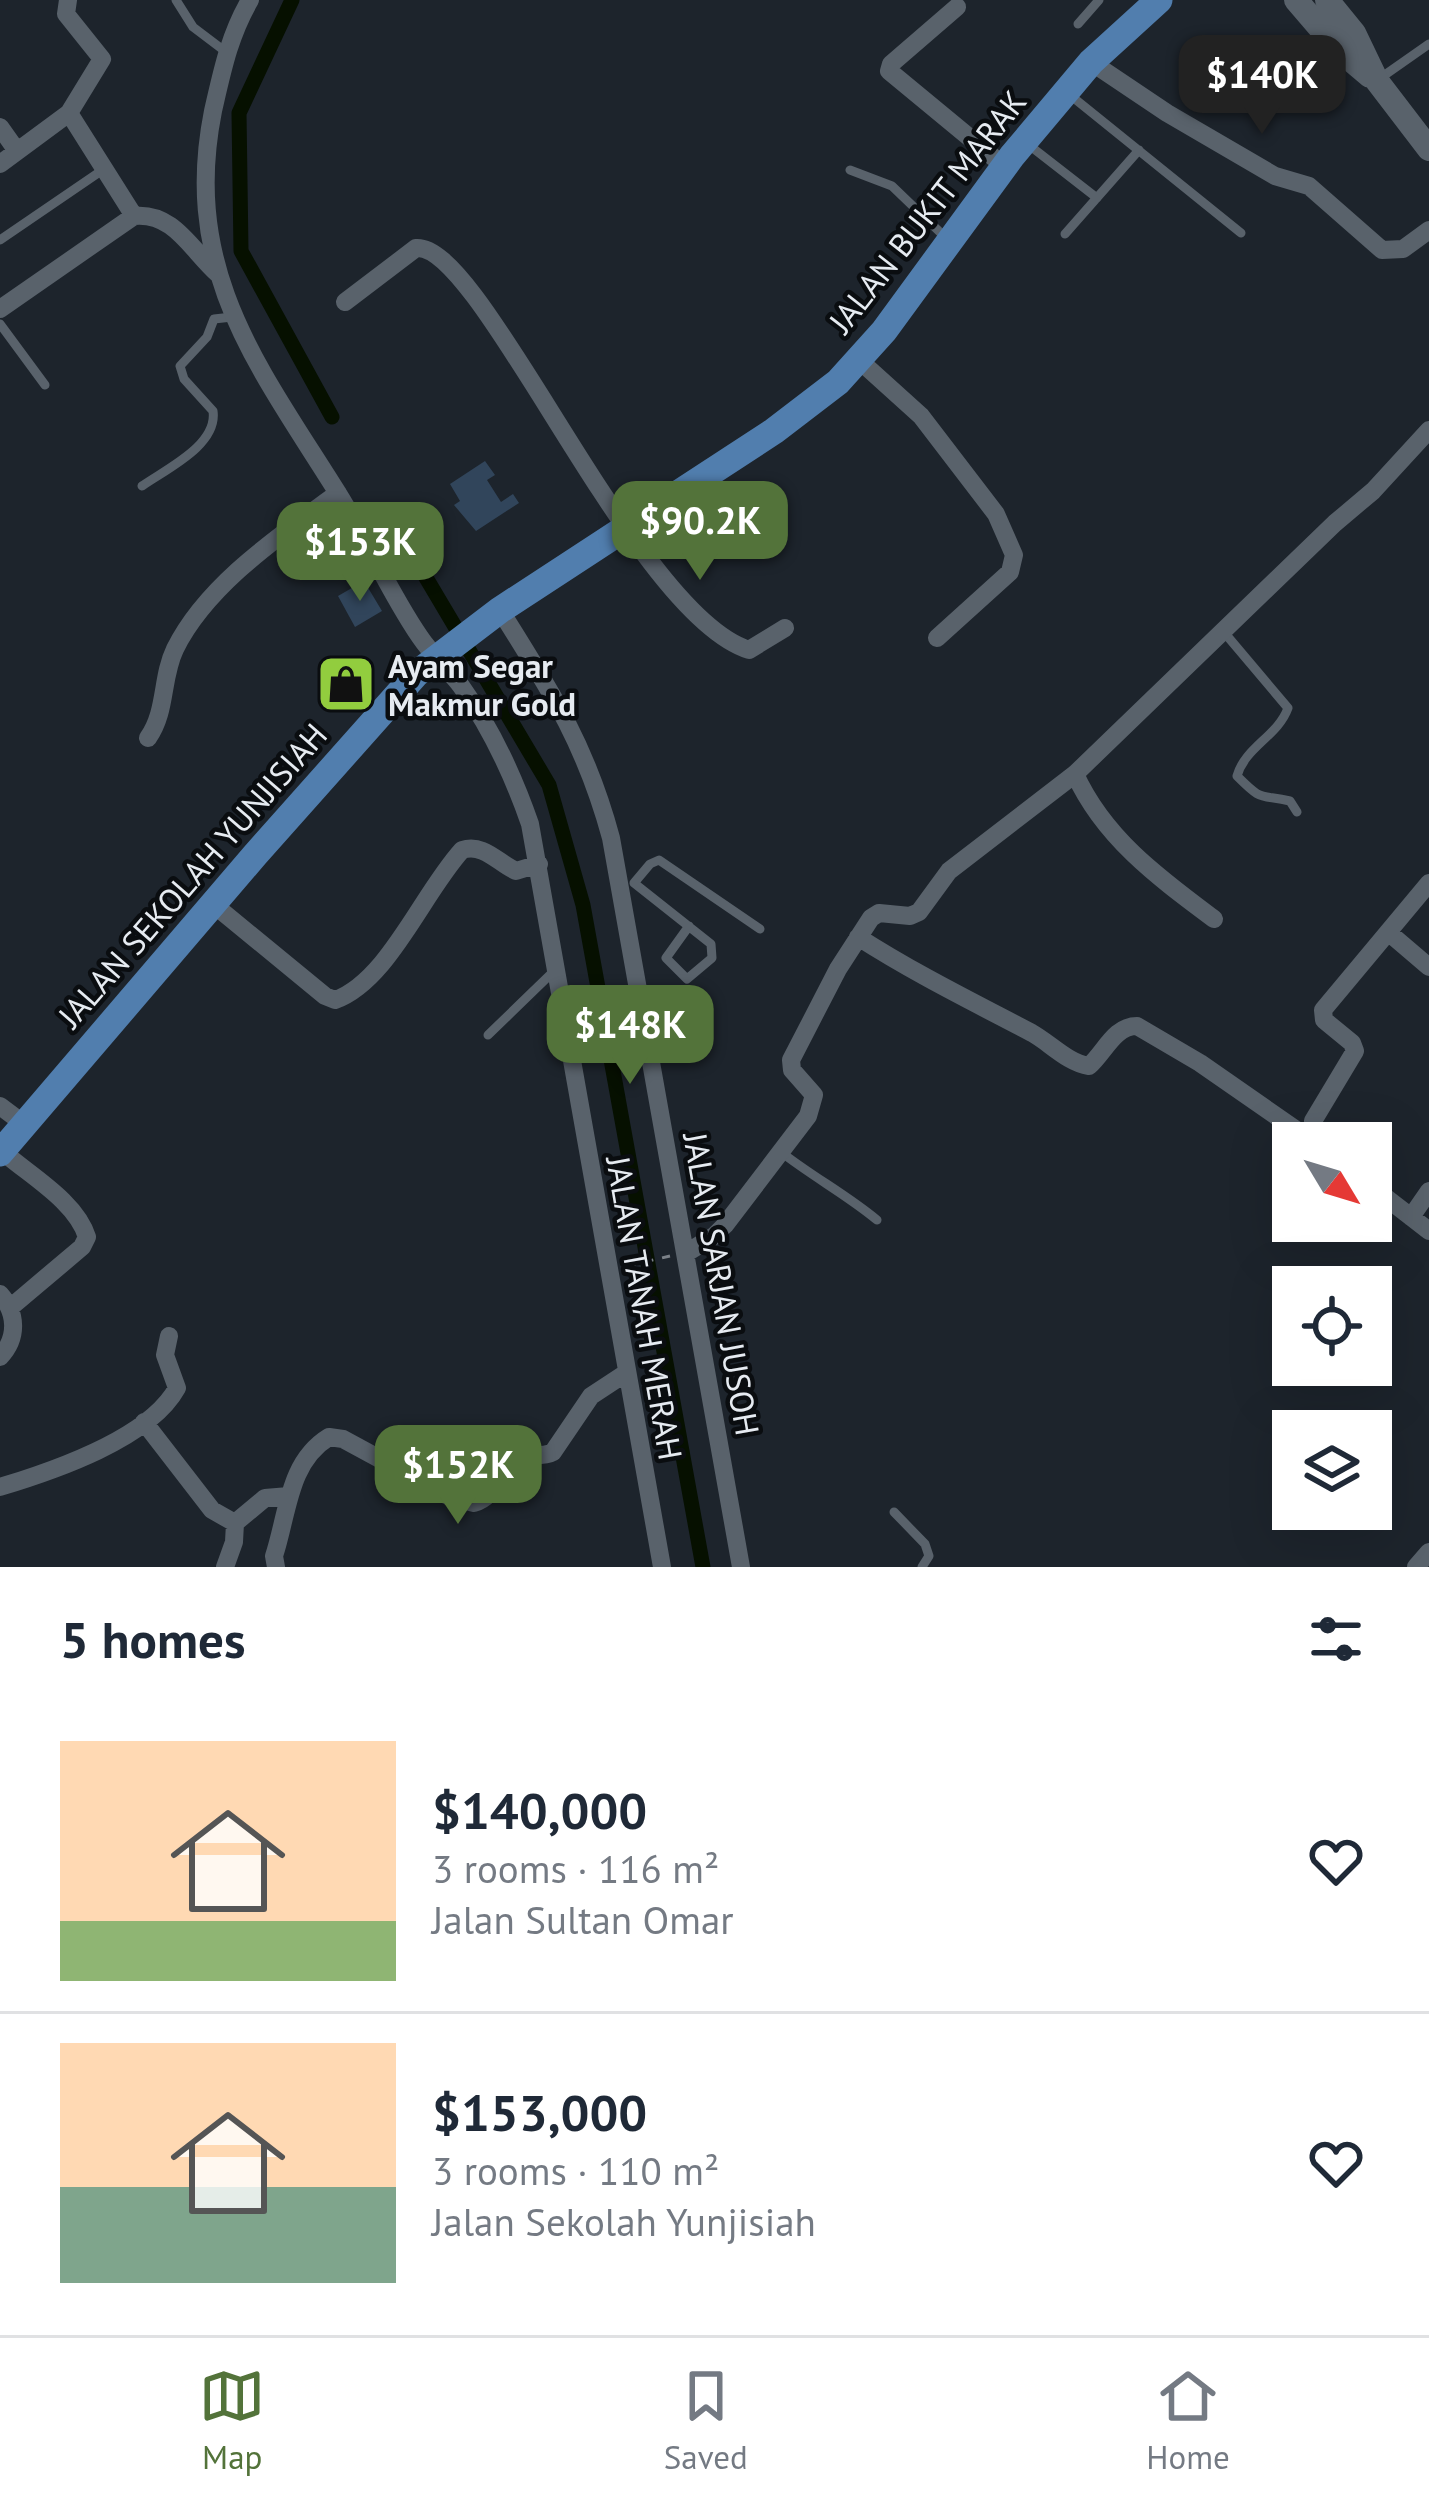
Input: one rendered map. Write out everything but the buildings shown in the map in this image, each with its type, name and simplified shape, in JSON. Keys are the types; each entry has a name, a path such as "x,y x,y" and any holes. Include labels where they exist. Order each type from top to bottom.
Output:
{"main road":[{"path":"1296,0 1338,49 1377,81"},
{"path":"1328,0 1354,33 1377,81 1429,149"},
{"name":"JALAN BUKIT MARAK","path":"440,653 806,408 859,361 1024,141 1096,56 1151,2"},
{"name":"JALAN SEKOLAH YUNJISIAH","path":"1,1152 384,709 440,653"}],"street":[{"path":"0,164 68,113 102,59 66,14 68,0"},
{"name":"JALAN TANAH MERAH","path":"250,0 226,52 204,157 204,207 218,274 232,317 406,615 440,653 502,753 530,824 662,1567"},
{"path":"957,7 891,64 889,71 1004,166"},
{"path":"1096,56 1167,113 1275,176 1309,186 1382,250 1402,249 1429,230"},
{"path":"68,113 134,216"},
{"path":"0,127 17,152"},
{"path":"0,309 134,216 160,217 172,225 218,274"},
{"path":"345,302 416,248 436,252 502,332 537,395 625,528 680,601 740,647 759,647 785,628"},
{"path":"859,361 921,416 996,514 1014,555 1010,572 937,638"},
{"path":"680,1254 715,1236 814,1105 814,1095 791,1070 791,1060 858,937 879,913 910,916 920,912 950,871 1075,774 1373,491 1429,430"},
{"path":"148,738 157,725 169,663 200,613 228,582 338,493"},
{"name":"JALAN SARJAN JUSOH","path":"495,614 554,694 586,757 628,884 680,1254 741,1567"},
{"path":"1075,774 1087,801 1141,863 1214,919"},
{"path":"213,904 335,1000 373,978 418,906 462,850 476,848 516,871 539,864"},
{"path":"1313,1122 1355,1051 1324,1020 1323,1010 1429,883"},
{"path":"1388,932 1429,967"},
{"path":"858,937 1080,1065 1089,1066 1128,1026 1146,1030 1283,1122"},
{"path":"0,1106 25,1124"},
{"path":"0,1357 10,1343 6,1300 82,1247 88,1237 62,1202 1,1152"},
{"path":"1411,1217 1429,1191"},
{"path":"1392,1202 1429,1231"},
{"path":"0,1486 80,1460 161,1410 177,1388 165,1354 169,1336"},
{"path":"276,1567 274,1556 299,1467 313,1447 329,1437 343,1439 450,1497 474,1503 484,1500 521,1455 544,1457 553,1452 591,1396 626,1372"},
{"path":"144,1422 212,1510 235,1523"},
{"path":"225,1567 235,1523 265,1498 289,1496"},
{"path":"1416,1567 1429,1552"}],"lane":[{"path":"176,0 194,27 226,52"},
{"path":"1078,24 1099,0"},
{"path":"1377,81 1429,44"},
{"path":"1066,91 1241,232"},
{"path":"1024,141 1097,198"},
{"path":"1064,234 1139,150"},
{"path":"0,240 104,169"},
{"path":"850,170 892,186 949,242"},
{"path":"142,486 211,431 213,411 184,379 181,366 207,337 214,319 232,317"},
{"path":"0,324 45,385"},
{"path":"1223,631 1288,708 1283,721 1244,758 1237,776 1256,795 1290,801 1297,812"},
{"path":"688,926 666,958 687,979 712,958 714,950 688,926 628,884 659,860 760,929"},
{"path":"488,1035 556,970"},
{"path":"781,1152 877,1220"},
{"path":"894,1512 925,1544 929,1556 922,1567"}],"path":[{"path":"626,1266 680,1254"}],"waterway":[{"path":"292,0 239,113 241,251 332,417"},
{"path":"390,517 549,785 583,905 703,1567"}],"place":[{"name":"Ayam Segar Makmur Gold","path":"346,684"}]}
